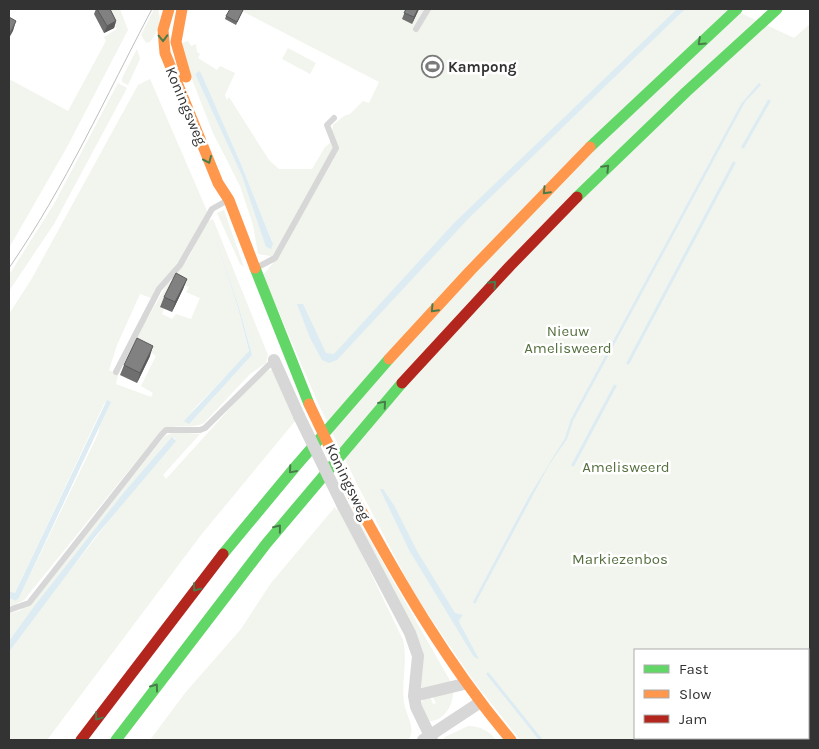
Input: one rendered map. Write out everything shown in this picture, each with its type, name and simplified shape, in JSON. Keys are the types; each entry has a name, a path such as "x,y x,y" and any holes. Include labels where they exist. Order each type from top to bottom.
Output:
{"main road":[{"name":"Koningsweg","path":"169,9 165,20 162,41 169,67 216,178 229,200 286,351 310,404 352,492 392,569 464,684 511,740"},
{"name":"Koningsweg","path":"182,9 176,35 180,62 205,126 220,158 227,179 229,200"},
{"path":"81,740 226,550 369,380 488,251 584,153 736,9"},
{"path":"116,740 202,624 268,540 432,349 520,255 611,163 777,9"}],"street":[{"name":"Koningsweg","path":"274,360 342,504 410,633 418,656 414,696 416,707 428,739"},
{"path":"414,696 464,684"},
{"path":"428,739 479,703"}],"lane":[{"path":"416,29 428,9"},
{"path":"255,268 274,258 336,148 327,124 334,118"},
{"path":"116,372 158,289 180,265 212,209 229,200"},
{"path":"9,610 29,603 166,430 200,430 205,428 274,360"}],"green space":[{"path":"105,9 120,9 128,30 67,147 9,248 9,79 68,111 106,41 104,37 117,29"},
{"path":"154,9 158,9 160,18 155,34 150,42 146,43 141,35"},
{"name":"Nieuw Amelisweerd","path":"238,9 732,9 794,38 810,24 810,740 520,740 475,683 415,595 357,484 317,401 263,275 273,263 270,256 258,254 253,225 240,186 213,133 184,59 182,43 188,41 191,46 196,44 197,52 200,54 198,58 217,70 220,66 235,73 225,95 227,100 229,97 269,160 279,169 312,169 325,147 330,143 333,125 344,116 350,114 363,101 369,103 379,82","holes":["200,72 241,164 272,241 267,248 242,176 195,74"]},
{"path":"288,48 316,63 310,74 282,59"},
{"path":"137,49 140,59 128,85 122,82 122,78"},
{"path":"150,79 207,211 184,254 151,298 140,294 117,345 109,370 118,375 116,384 151,397 153,393 141,386 156,356 136,342 136,338 169,281 172,283 160,306 164,309 162,314 172,319 176,314 191,319 200,298 186,292 189,287 184,285 186,280 171,279 189,257 207,221 213,219 268,355 266,363 250,374 204,423 193,426 170,427 160,432 24,600 12,606 9,605 9,598 16,601 19,598 98,434 106,400 15,593 9,591 9,314 31,280 138,85","holes":["211,228 238,304 252,355 232,377 189,414 249,352 237,304"]},
{"path":"118,83 127,88 54,224 9,291 9,275 54,204"},
{"path":"224,210 244,267 240,264 217,213"},
{"path":"269,370 273,370 296,420 201,535 47,740 9,740 9,652 64,578 137,485 139,486 139,483 175,441 175,438 172,438 125,491 9,641 9,613 19,611 28,605 165,436 174,432 200,434 163,475 166,479 251,385"},
{"path":"348,502 452,684 420,689 420,665"},
{"path":"335,507 336,510 339,507 403,640 405,656 404,703 411,727 408,740 150,740 185,693 241,629 271,583"},
{"path":"453,691 452,702 447,712 439,719 429,721 421,705 422,701 430,696 433,704 436,703 432,696"},
{"path":"468,726 484,730 496,740 442,740"}],"shaded area":[{"path":"677,9 685,9 469,218 337,360 329,363 322,360 310,338 297,304 303,304 326,353 334,354 454,223"},
{"path":"200,71 241,164 273,244 271,249 266,247 242,176 195,74"},
{"path":"759,83 761,85 745,102 573,421 567,439 549,465 475,604 473,602 530,495 565,438 571,419 741,104"},
{"path":"211,227 238,304 252,355 189,424 184,421 249,351 237,304"},
{"path":"107,400 111,402 19,598 16,601 9,598 9,591 15,593"},
{"path":"172,437 176,441 95,537 9,652 9,641 36,604 125,491"},
{"path":"380,489 383,489 395,507 417,551 455,613 463,615 459,620 460,624 479,659 474,657 409,550"}],"building":[{"path":"97,9 110,9 116,21 107,26"},
{"path":"230,9 243,10 237,22 226,16"},
{"path":"406,9 418,9 414,17 404,13"},
{"path":"9,17 16,21 9,35"},
{"path":"176,273 187,279 175,302 164,297"},
{"path":"137,338 153,346 140,373 124,365"}],"waterway":[{"path":"743,147 769,101"},
{"path":"628,363 734,163"},
{"path":"573,465 615,386"},
{"path":"488,674 541,740"}],"tram line":[{"path":"9,268 67,173 152,9"}],"traffic: fast":[{"path":"590,147 737,9"},
{"path":"577,197 686,92 777,9"},
{"path":"255,268 309,404"},
{"path":"223,554 389,359"},
{"path":"116,740 266,544 402,383"}],"traffic: slow":[{"path":"169,9 163,30 165,53 218,183 229,200 255,268"},
{"path":"182,9 176,42 186,77"},
{"path":"389,359 470,271 590,147"},
{"path":"309,404 351,492"},
{"path":"351,492 405,589 466,681 511,740"}],"traffic: jam":[{"path":"402,383 510,266 577,197"},
{"path":"81,740 223,554"}],"place":[{"name":"Kampong","path":"432,67"}],"park label":[{"name":"Amelisweerd","path":"626,467"},
{"name":"Markiezenbos","path":"620,559"}]}
